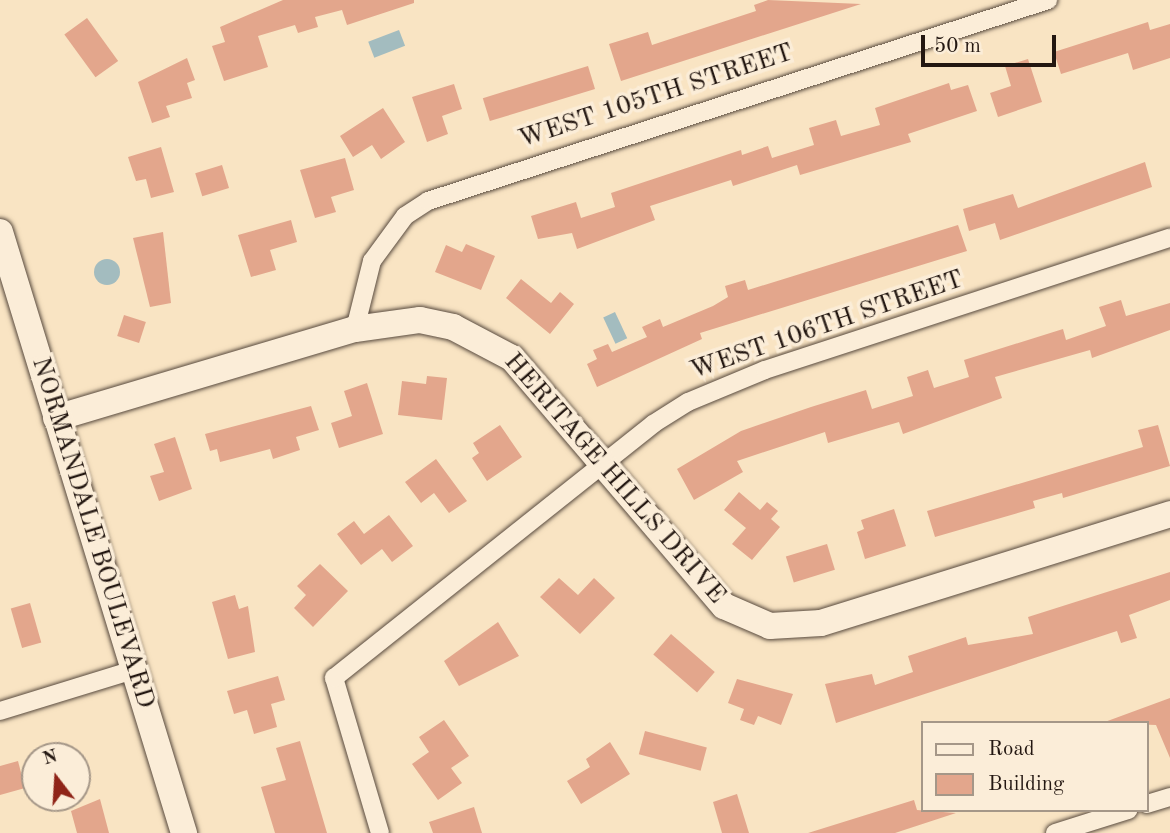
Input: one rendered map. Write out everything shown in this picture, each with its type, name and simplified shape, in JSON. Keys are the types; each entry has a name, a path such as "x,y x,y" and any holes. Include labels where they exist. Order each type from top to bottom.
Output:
{"street":[{"name":"WEST 105TH STREET","path":"355,329 372,261 405,216 428,201 1048,0"},
{"name":"NORMANDALE BOULEVARD","path":"0,232 184,833"},
{"name":"WEST 106TH STREET","path":"380,833 334,678 653,424 725,384 1170,238"},
{"name":"HERITAGE HILLS DRIVE","path":"57,418 355,329 420,320 484,339 519,366 724,607 770,626 821,624 1170,514"},
{"path":"0,711 134,670"},
{"path":"1149,803 1170,797"},
{"path":"1055,833 1122,812"}],"water":[{"path":"399,30 405,46 374,58 368,42"},
{"path":"107,259 116,263 120,272 116,281 107,285 98,281 94,272 98,263"},
{"path":"615,312 627,338 615,344 603,317"}],"building":[{"path":"283,0 414,0 414,3 347,25 342,10 315,17 318,27 298,33 295,25 258,36 268,67 224,81 212,46 225,42 220,27"},
{"path":"768,0 861,4 621,81 609,44 648,32 652,45 756,11 754,5"},
{"path":"87,18 118,61 96,77 64,34"},
{"path":"1148,22 1150,30 1170,24 1170,58 1133,70 1128,53 1061,74 1054,52"},
{"path":"187,58 195,80 187,83 192,98 166,106 170,117 152,123 138,82"},
{"path":"1028,59 1042,102 998,117 990,93 1011,86 1005,66"},
{"path":"588,66 595,89 490,121 483,98"},
{"path":"949,83 951,90 968,85 977,111 908,134 911,142 800,175 797,165 733,186 731,180 650,206 655,220 577,249 572,233 538,239 531,216 576,202 581,218 615,207 611,193 741,150 742,155 768,146 772,158 814,145 809,128 836,120 841,136 880,125 875,108"},
{"path":"454,84 462,109 442,116 448,134 427,142 412,97"},
{"path":"383,108 405,142 381,159 372,145 353,157 340,136"},
{"path":"161,147 174,192 151,198 146,179 136,181 128,157"},
{"path":"345,158 354,190 331,197 336,212 315,218 300,170"},
{"path":"1145,162 1152,187 1000,240 995,223 969,231 963,209 1013,194 1018,208"},
{"path":"222,165 229,188 202,196 195,173"},
{"path":"291,220 297,242 270,250 276,270 251,277 238,235"},
{"path":"958,225 967,251 700,333 702,339 597,387 587,364 597,359 593,350 608,344 612,352 647,337 642,327 660,319 663,327 713,306 728,297 725,286 745,280 748,290"},
{"path":"163,232 171,303 150,307 133,238"},
{"path":"466,244 495,256 481,290 435,272 446,245 462,252"},
{"path":"521,279 551,303 560,292 574,304 550,334 506,298"},
{"path":"1121,300 1126,316 1170,303 1170,330 1092,358 1090,350 995,377 1002,398 903,434 899,422 828,443 825,432 737,461 743,472 694,500 677,469 741,431 811,407 866,390 872,409 913,396 907,377 928,370 934,388 969,377 964,360 1063,329 1066,340 1106,326 1099,307"},
{"path":"124,315 146,322 139,343 117,336"},
{"path":"427,376 447,378 442,420 398,415 402,381 426,384"},
{"path":"367,383 383,434 339,448 331,423 352,416 344,391"},
{"path":"311,406 319,430 296,437 300,450 273,459 270,449 220,462 217,449 210,451 205,434"},
{"path":"500,425 522,457 487,481 472,458 479,453 473,443"},
{"path":"1158,425 1170,466 1063,498 1062,493 1033,501 1035,508 935,537 927,511 1143,447 1138,430"},
{"path":"175,437 192,489 159,501 150,476 164,472 154,444"},
{"path":"436,459 467,501 449,513 434,493 421,503 405,482"},
{"path":"739,492 760,510 767,502 778,511 771,519 780,527 752,560 732,544 746,528 724,510"},
{"path":"894,509 906,546 865,559 857,532 864,529 861,520"},
{"path":"389,515 413,546 392,562 382,549 361,565 337,534 354,521 364,534"},
{"path":"827,544 835,570 794,582 786,557"},
{"path":"320,564 348,591 313,627 294,608 306,595 297,586"},
{"path":"1170,572 1170,600 1129,615 1137,638 1121,643 1117,631 836,723 825,684 872,674 875,685 913,672 908,656 966,637 968,645 1033,634 1028,617"},
{"path":"559,578 578,595 594,578 615,598 580,634 540,597"},
{"path":"235,595 239,609 248,606 255,652 228,659 212,602"},
{"path":"30,603 41,642 22,648 11,609"},
{"path":"498,622 519,656 459,686 444,661"},
{"path":"671,634 715,672 697,692 653,654"},
{"path":"278,676 285,700 271,704 277,727 254,734 247,710 234,714 227,691"},
{"path":"737,679 793,694 781,725 758,716 754,725 740,720 744,709 728,703"},
{"path":"1170,698 1170,758 1156,725 1149,725 1149,721 1107,721"},
{"path":"444,720 469,756 451,768 462,783 438,800 412,764 429,752 419,737"},
{"path":"645,731 707,748 701,771 639,754"},
{"path":"300,741 327,833 275,833 261,787 286,780 276,748"},
{"path":"610,742 630,774 581,804 567,781 590,767 586,759"},
{"path":"18,761 21,789 0,795 0,766"},
{"path":"737,794 749,833 722,833 713,802"},
{"path":"100,799 109,833 77,833 71,812 91,812 91,803"},
{"path":"914,800 917,810 922,812 956,813 895,833 808,833"},
{"path":"474,807 482,833 433,833 429,822"}]}
